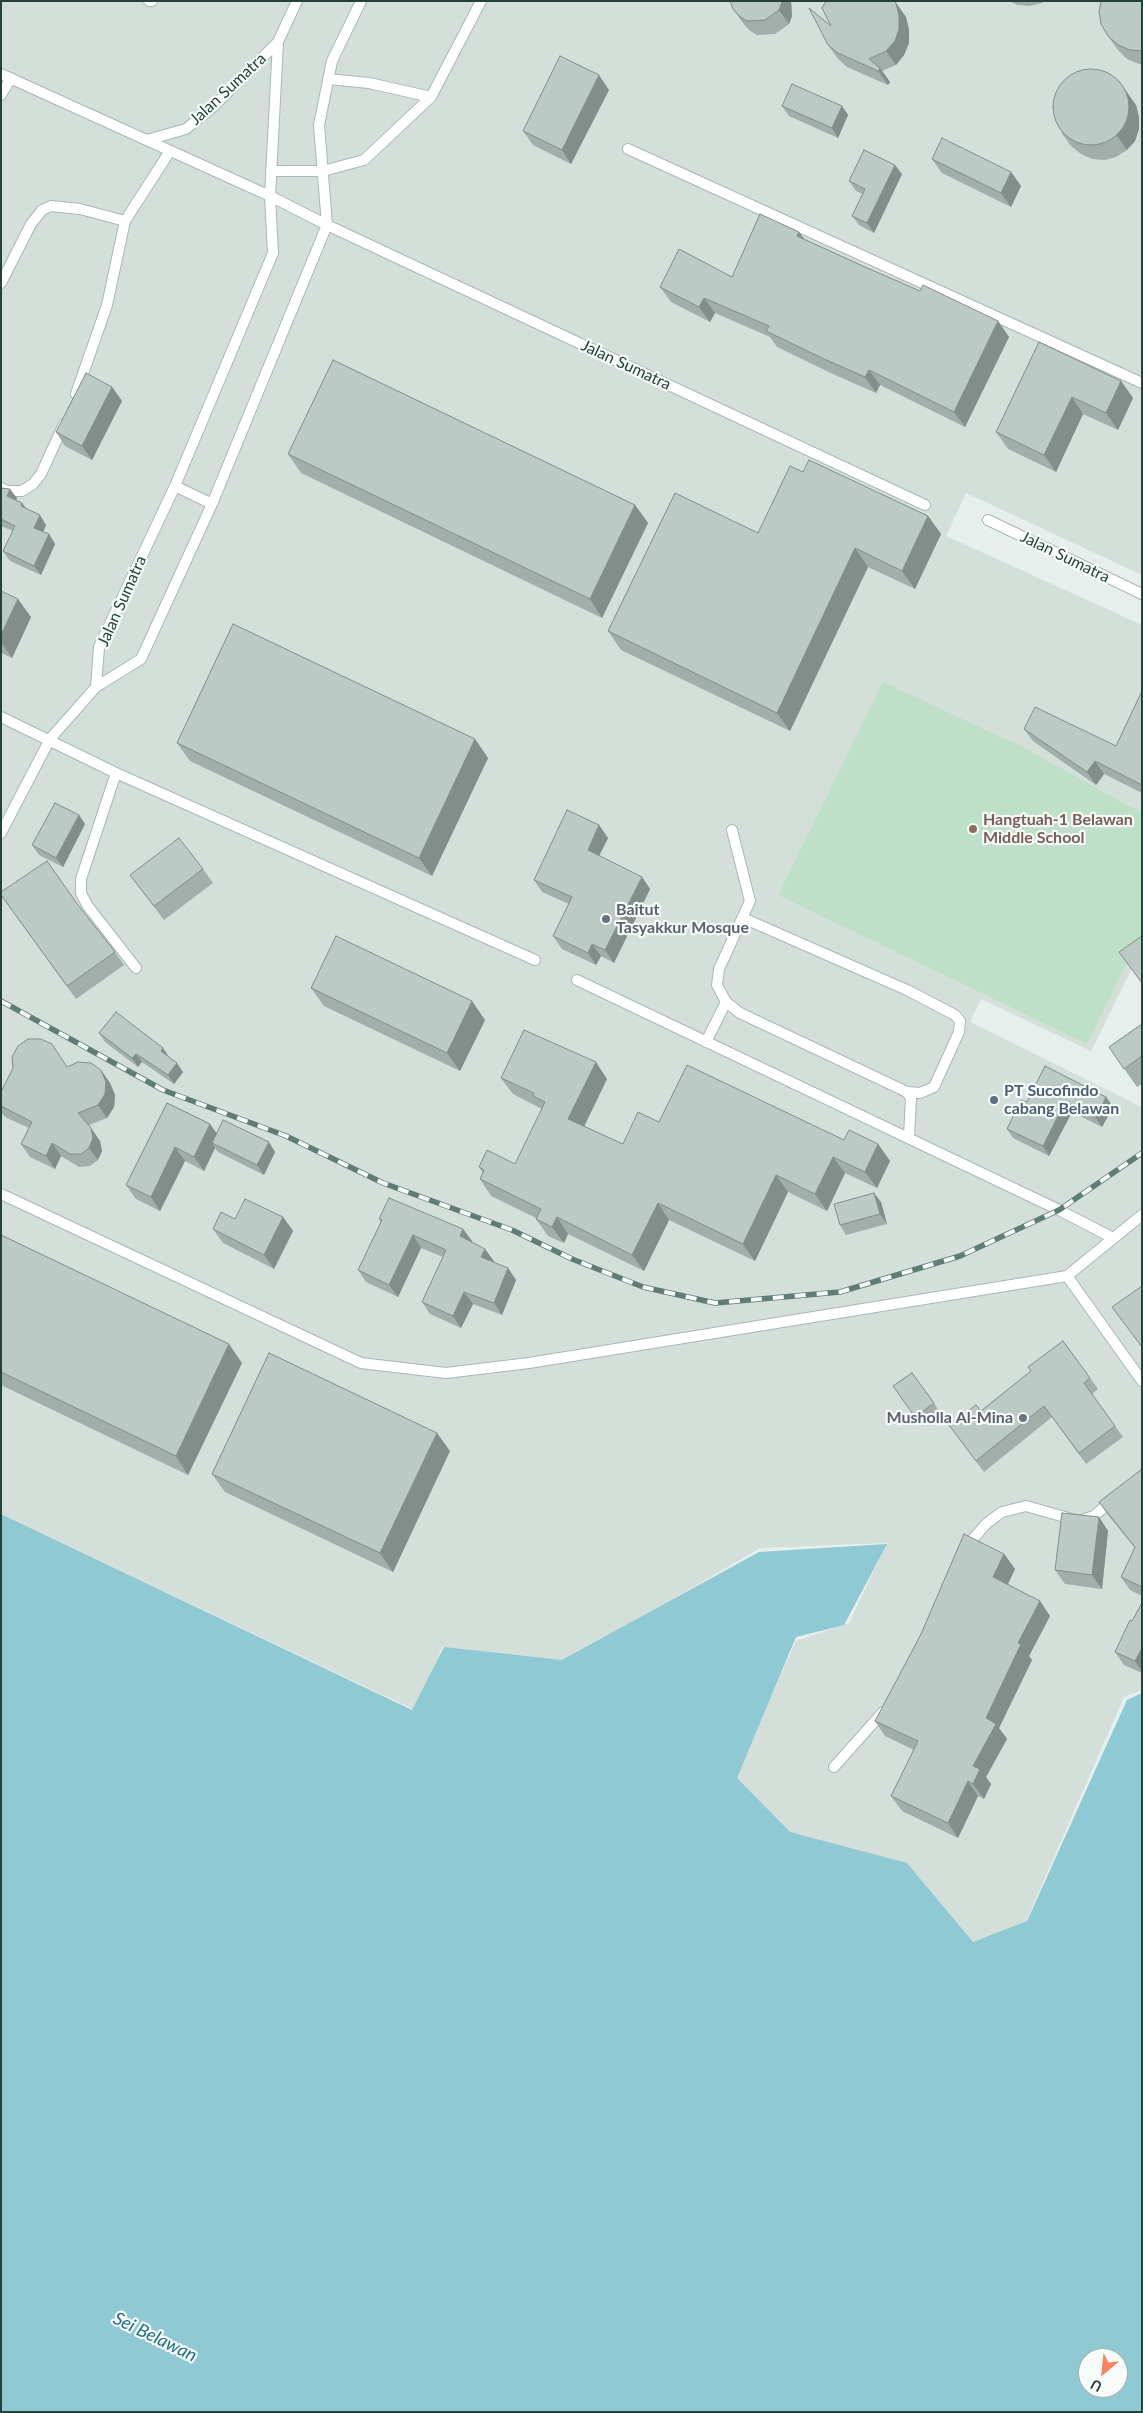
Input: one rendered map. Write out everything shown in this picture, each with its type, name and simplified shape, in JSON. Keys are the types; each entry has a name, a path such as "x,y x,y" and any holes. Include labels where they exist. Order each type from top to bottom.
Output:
{"lane":[{"name":"Jalan Sumatra","path":"147,140 186,129 214,106 278,42 297,1"},
{"name":"Jalan Sumatra","path":"96,687 140,659 212,504 327,225 319,125 332,61 361,1"},
{"path":"271,172 322,170 364,160 431,97 481,1"},
{"name":"Jalan Sumatra","path":"96,687 99,647 175,486 273,253 270,196 278,42"},
{"name":"Jalan Sumatra","path":"1,74 270,196 327,225 925,505"},
{"path":"1,95 11,78"},
{"path":"328,79 369,83 431,97"},
{"path":"628,149 1142,383"},
{"path":"1,488 7,491 22,492 33,484 45,466 87,366 106,305 125,221 170,151"},
{"path":"1,283 31,224 42,210 51,206 80,209 125,221"},
{"path":"175,486 212,504"},
{"name":"Jalan Sumatra","path":"988,520 1142,594"},
{"path":"1,833 50,739 96,687"},
{"path":"1,717 50,739 116,773 535,960"},
{"path":"116,773 81,879 81,892 87,905 136,968"},
{"path":"732,830 750,901 719,969 718,985 726,1002 740,1013 908,1092 920,1093 934,1087 959,1032 960,1021 955,1015 907,990 743,918"},
{"path":"577,980 1059,1210 1112,1238"},
{"path":"706,1042 726,1002"},
{"path":"908,1092 911,1098 909,1138"},
{"path":"1,1194 362,1363 446,1373 529,1363 1067,1276 1142,1215"},
{"path":"1067,1276 1142,1381"},
{"path":"961,1557 965,1548 1002,1512 1026,1506 1079,1521 1094,1516 1121,1492"},
{"path":"834,1767 892,1701"}],"shaded area":[{"path":"1,1 1142,1 1142,575 966,493 946,536 1142,625 1142,948 1091,1051 981,999 970,1022 1142,1107 1142,1690 1124,1697 1026,1921 973,1945 908,1864 792,1836 733,1782 796,1641 849,1623 887,1543 760,1548 563,1663 442,1647 417,1711 1,1514"}],"green space":[{"name":"Hangtuah-1 Belawan Middle School","path":"883,682 1025,748 1142,813 1142,932 1087,1044 778,895"}],"water":[{"name":"Sei Belawan","path":"1,1514 412,1710 444,1647 562,1660 759,1552 887,1544 844,1625 796,1637 737,1778 790,1832 907,1863 973,1942 1027,1921 1127,1700 1142,1693 1142,2412 1,2412"}],"building":[{"path":"730,1 782,2 779,10 765,20 747,21 733,9"},
{"path":"826,1 894,1 896,3 899,29 895,41 886,51 869,59 880,68 878,71 838,53 828,45 809,8 831,26 822,8"},
{"path":"1101,1 1142,1 1142,51 1130,50 1118,45 1108,36 1101,24 1099,11"},
{"path":"560,56 599,75 562,150 523,131"},
{"path":"1084,69 1098,69 1112,75 1123,86 1129,100 1126,122 1118,134 1098,145 1084,145 1070,139 1059,128 1053,114 1053,100 1059,86 1070,75"},
{"path":"792,84 842,106 832,128 782,106"},
{"path":"942,138 1011,172 1001,193 932,159"},
{"path":"864,150 895,165 867,223 852,216 865,189 849,181"},
{"path":"760,214 799,232 797,236 865,267 920,291 923,285 998,321 954,412 869,370 865,377 824,359 766,331 769,326 704,298 699,307 660,287 679,249 732,277"},
{"path":"1039,342 1121,381 1106,413 1072,397 1044,455 996,432"},
{"path":"333,360 635,505 590,599 288,454"},
{"path":"86,373 112,387 82,446 56,432"},
{"path":"809,460 928,516 902,571 855,548 777,713 608,631 675,493 758,533 790,466 803,472"},
{"path":"1,488 10,489 7,496 22,503 21,506 40,515 34,528 49,534 34,566 3,551 15,526 1,519"},
{"path":"1,591 18,599 1,635"},
{"path":"233,624 475,739 419,858 177,743"},
{"path":"1142,691 1142,785 1095,761 1087,772 1024,729 1035,707 1116,746"},
{"path":"55,803 79,815 56,858 32,845"},
{"path":"567,810 599,825 588,850 642,877 605,950 592,944 588,953 553,936 572,897 534,880"},
{"path":"179,838 203,869 154,906 130,875"},
{"path":"47,861 78,905 115,952 67,986 1,895 1,892"},
{"path":"336,936 472,1001 447,1053 311,988"},
{"path":"1142,936 1142,983 1119,952"},
{"path":"116,1012 163,1048 161,1051 177,1063 168,1075 136,1054 132,1058 99,1033"},
{"path":"1142,1024 1142,1056 1124,1069 1109,1047"},
{"path":"524,1030 596,1062 568,1119 623,1144 638,1112 659,1122 687,1065 844,1140 849,1130 878,1144 865,1172 833,1157 815,1194 776,1175 743,1244 658,1203 632,1255 557,1217 552,1227 536,1219 541,1209 480,1179 484,1170 479,1167 487,1150 515,1164 545,1102 533,1096 534,1093 501,1078"},
{"path":"28,1039 41,1039 52,1044 67,1067 78,1062 91,1063 101,1070 106,1082 105,1094 98,1105 78,1113 91,1128 93,1138 89,1148 81,1154 70,1154 52,1143 46,1156 21,1144 32,1122 1,1106 1,1092 13,1068 12,1057 18,1046"},
{"path":"1045,1066 1106,1097 1096,1118 1065,1102 1043,1146 1007,1129 1021,1100 1027,1102"},
{"path":"167,1103 210,1124 194,1157 175,1147 151,1197 126,1185"},
{"path":"223,1120 269,1142 257,1165 212,1143"},
{"path":"874,1193 880,1214 840,1225 834,1204"},
{"path":"389,1198 463,1229 460,1236 485,1249 481,1257 508,1268 494,1303 464,1292 453,1316 422,1302 446,1250 413,1235 389,1285 358,1270 382,1220 379,1219"},
{"path":"245,1199 283,1217 264,1255 213,1229 221,1212 235,1219"},
{"path":"1,1235 229,1344 176,1456 1,1372"},
{"path":"1142,1286 1142,1347 1112,1307"},
{"path":"1063,1341 1090,1378 1084,1383 1115,1426 1079,1453 1044,1406 976,1461 949,1425 976,1405 981,1411 1031,1371 1028,1367"},
{"path":"269,1353 437,1433 380,1553 212,1474"},
{"path":"912,1373 934,1403 915,1417 893,1386"},
{"path":"1142,1469 1142,1587 1121,1577 1135,1547 1099,1502"},
{"path":"1062,1513 1099,1517 1092,1575 1055,1570"},
{"path":"964,1534 1004,1554 993,1577 1040,1601 1018,1643 1021,1644 986,1718 996,1724 973,1766 980,1769 973,1784 968,1781 948,1823 891,1796 918,1741 875,1721 921,1634"},
{"path":"1142,1603 1142,1648 1135,1661 1115,1652 1130,1620 1132,1621"}],"railway":[{"path":"1,1001 163,1090 286,1136 383,1183 512,1230 572,1259 643,1287 715,1303 840,1292 960,1256 1059,1210 1142,1153"}],"place":[{"name":"Hangtuah-1 Belawan Middle School","path":"973,829"},
{"name":"Baitut Tasyakkur Mosque","path":"606,919"},
{"name":"PT Sucofindo cabang Belawan","path":"994,1100"},
{"name":"Musholla Al-Mina","path":"1023,1418"}]}
